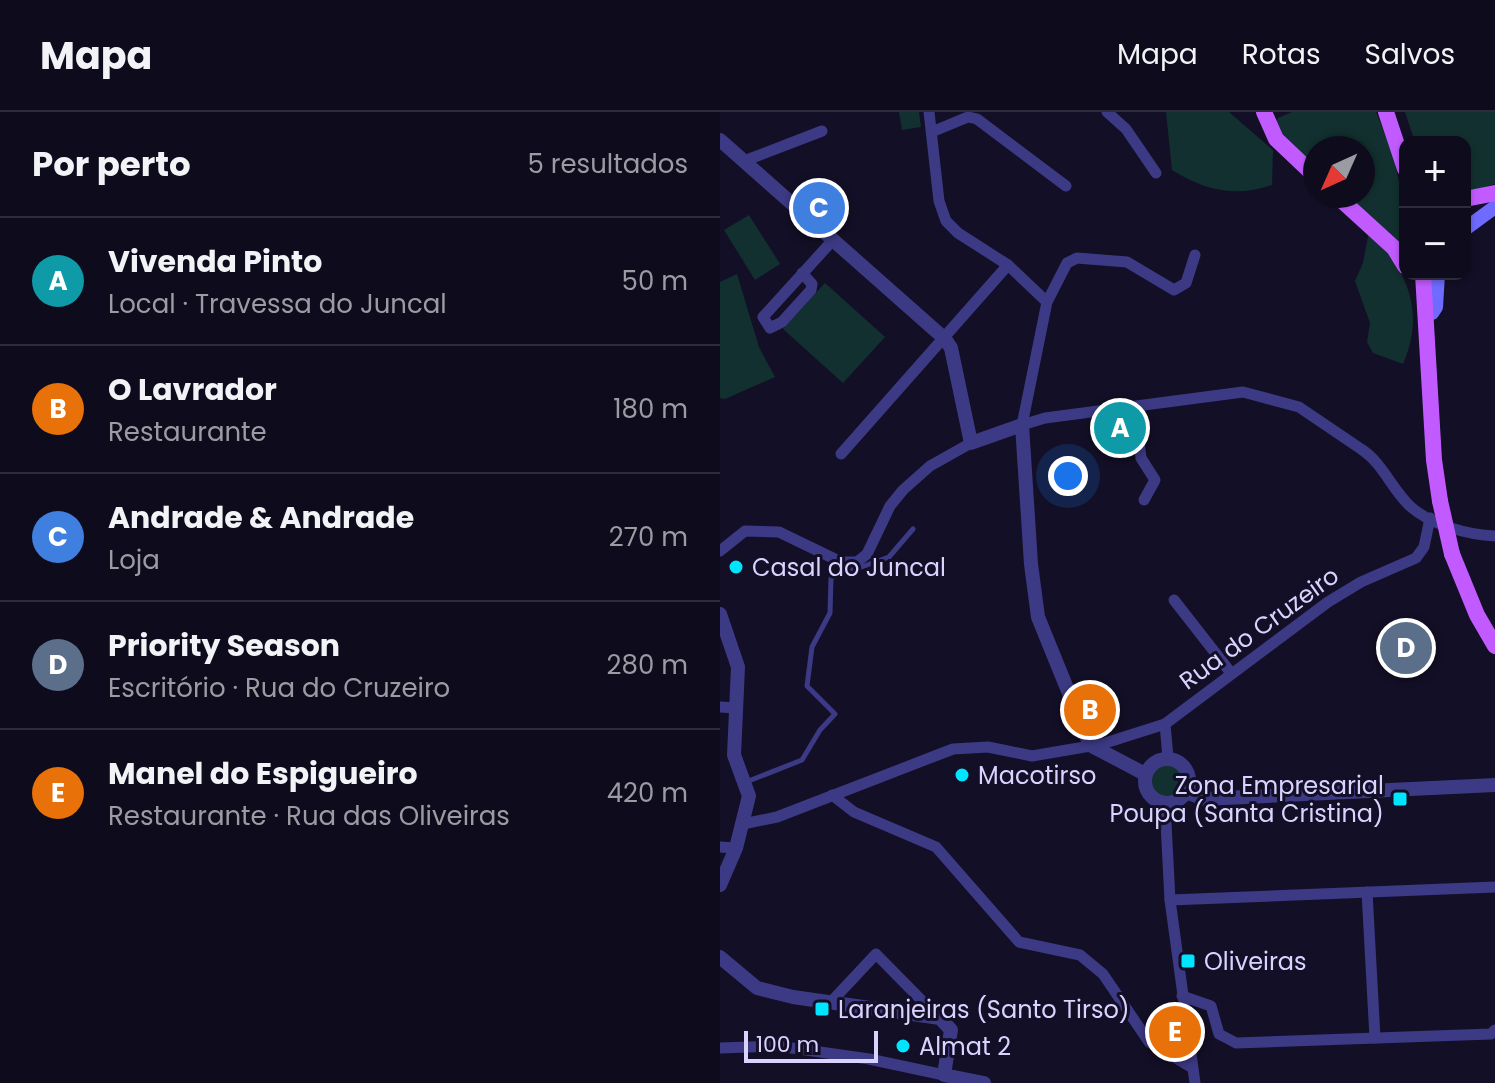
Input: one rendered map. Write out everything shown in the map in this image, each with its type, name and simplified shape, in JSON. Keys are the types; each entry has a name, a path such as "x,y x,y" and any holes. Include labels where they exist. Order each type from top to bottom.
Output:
{"main road":[{"path":"1264,112 1276,139 1303,165"},
{"path":"1386,112 1399,151"},
{"path":"1396,112 1404,136"},
{"path":"1471,198 1495,193"},
{"path":"1471,225 1495,207"},
{"path":"1350,208 1399,256"},
{"path":"1409,280 1419,325 1424,331"},
{"path":"1423,280 1424,331 1440,501 1452,554 1477,615 1495,646"},
{"path":"1429,280 1431,414"},
{"path":"1432,313 1436,307 1438,280"}],"street":[{"path":"929,112 934,131 939,201 946,221 958,233 1008,265 1047,302"},
{"path":"1107,112 1126,129 1156,173"},
{"path":"934,131 980,115 1066,186"},
{"path":"744,161 822,131"},
{"path":"720,140 945,339 951,348 971,443"},
{"path":"802,273 812,284 811,290 782,322 770,328 763,317 802,273 833,240"},
{"path":"1145,774 1090,745 1038,617 1031,564 1022,425 1047,302 1067,263 1077,258 1138,265 1165,288 1174,290 1186,283 1195,255"},
{"path":"841,454 1008,265"},
{"path":"720,551 745,531 779,532 841,562 857,562 867,554 890,506 903,490 930,466 971,443 1045,418 1243,392 1299,407 1370,455 1411,507 1430,518 1465,531 1495,536"},
{"path":"1135,408 1141,458 1155,480 1144,500"},
{"name":"Rua do Cruzeiro","path":"1165,724 1328,602 1416,558 1424,547 1430,518"},
{"path":"1174,600 1231,673"},
{"path":"720,614 738,667 737,708 727,755 745,783 749,796 736,848 720,885"},
{"path":"720,707 737,708"},
{"path":"743,824 777,817 953,749 988,747 1032,756 1090,745 1165,724 1168,758"},
{"path":"1165,804 1157,800 1144,784 1145,774 1168,758"},
{"path":"1165,804 1186,792 1189,780 1178,762 1168,758"},
{"path":"1186,792 1204,799 1495,785"},
{"path":"832,795 854,812 936,847 1019,942 1080,955 1103,974 1149,1042 1191,1067"},
{"path":"1165,804 1170,900 1195,1083"},
{"path":"720,847 736,848"},
{"path":"1170,900 1495,887"},
{"path":"1367,892 1375,1038"},
{"path":"831,1002 876,954 951,1030 944,1075"},
{"path":"720,957 757,988 938,1017"},
{"path":"1182,996 1211,1006 1219,1034 1236,1043 1491,1034 1495,1030"},
{"path":"720,1048 778,1046 869,1059 984,1083"}],"lane":[{"path":"745,783 802,760 820,730 835,714 807,686 812,647 830,613 831,578 889,557 913,529"}],"green space":[{"path":"899,112 919,112 921,127 902,130"},
{"path":"1166,112 1229,112 1273,150 1272,185 1245,191 1220,190 1196,183 1172,170"},
{"path":"1292,112 1376,112 1399,180 1399,253 1353,208 1375,208 1375,136 1303,136 1303,162 1287,147 1275,125 1278,118"},
{"path":"1405,112 1495,112 1495,184 1471,191 1471,136 1413,136"},
{"path":"749,215 780,264 755,280 724,230"},
{"path":"1369,231 1394,261 1399,269 1399,280 1404,280 1409,292 1413,326 1403,364 1373,353 1367,342 1370,323 1355,281 1363,263"},
{"path":"737,274 759,347 775,377 725,399 720,398 720,282"},
{"path":"825,283 885,337 843,383 783,329"},
{"path":"1167,764 1179,769 1184,781 1179,793 1167,798 1155,793 1150,781 1155,769"}],"place":[{"name":"Andrade & Andrade","path":"819,208"},
{"name":"Vivenda Pinto","path":"1120,428"},
{"name":"Casal do Juncal","path":"736,567"},
{"name":"Priority Season","path":"1406,648"},
{"name":"O Lavrador","path":"1090,710"},
{"name":"Macotirso","path":"962,775"},
{"name":"Zona Empresarial Poupa (Santa Cristina)","path":"1400,799"},
{"name":"Oliveiras","path":"1188,961"},
{"name":"Laranjeiras (Santo Tirso)","path":"822,1009"},
{"name":"Manel do Espigueiro","path":"1175,1032"},
{"name":"Almat 2","path":"903,1046"}]}
